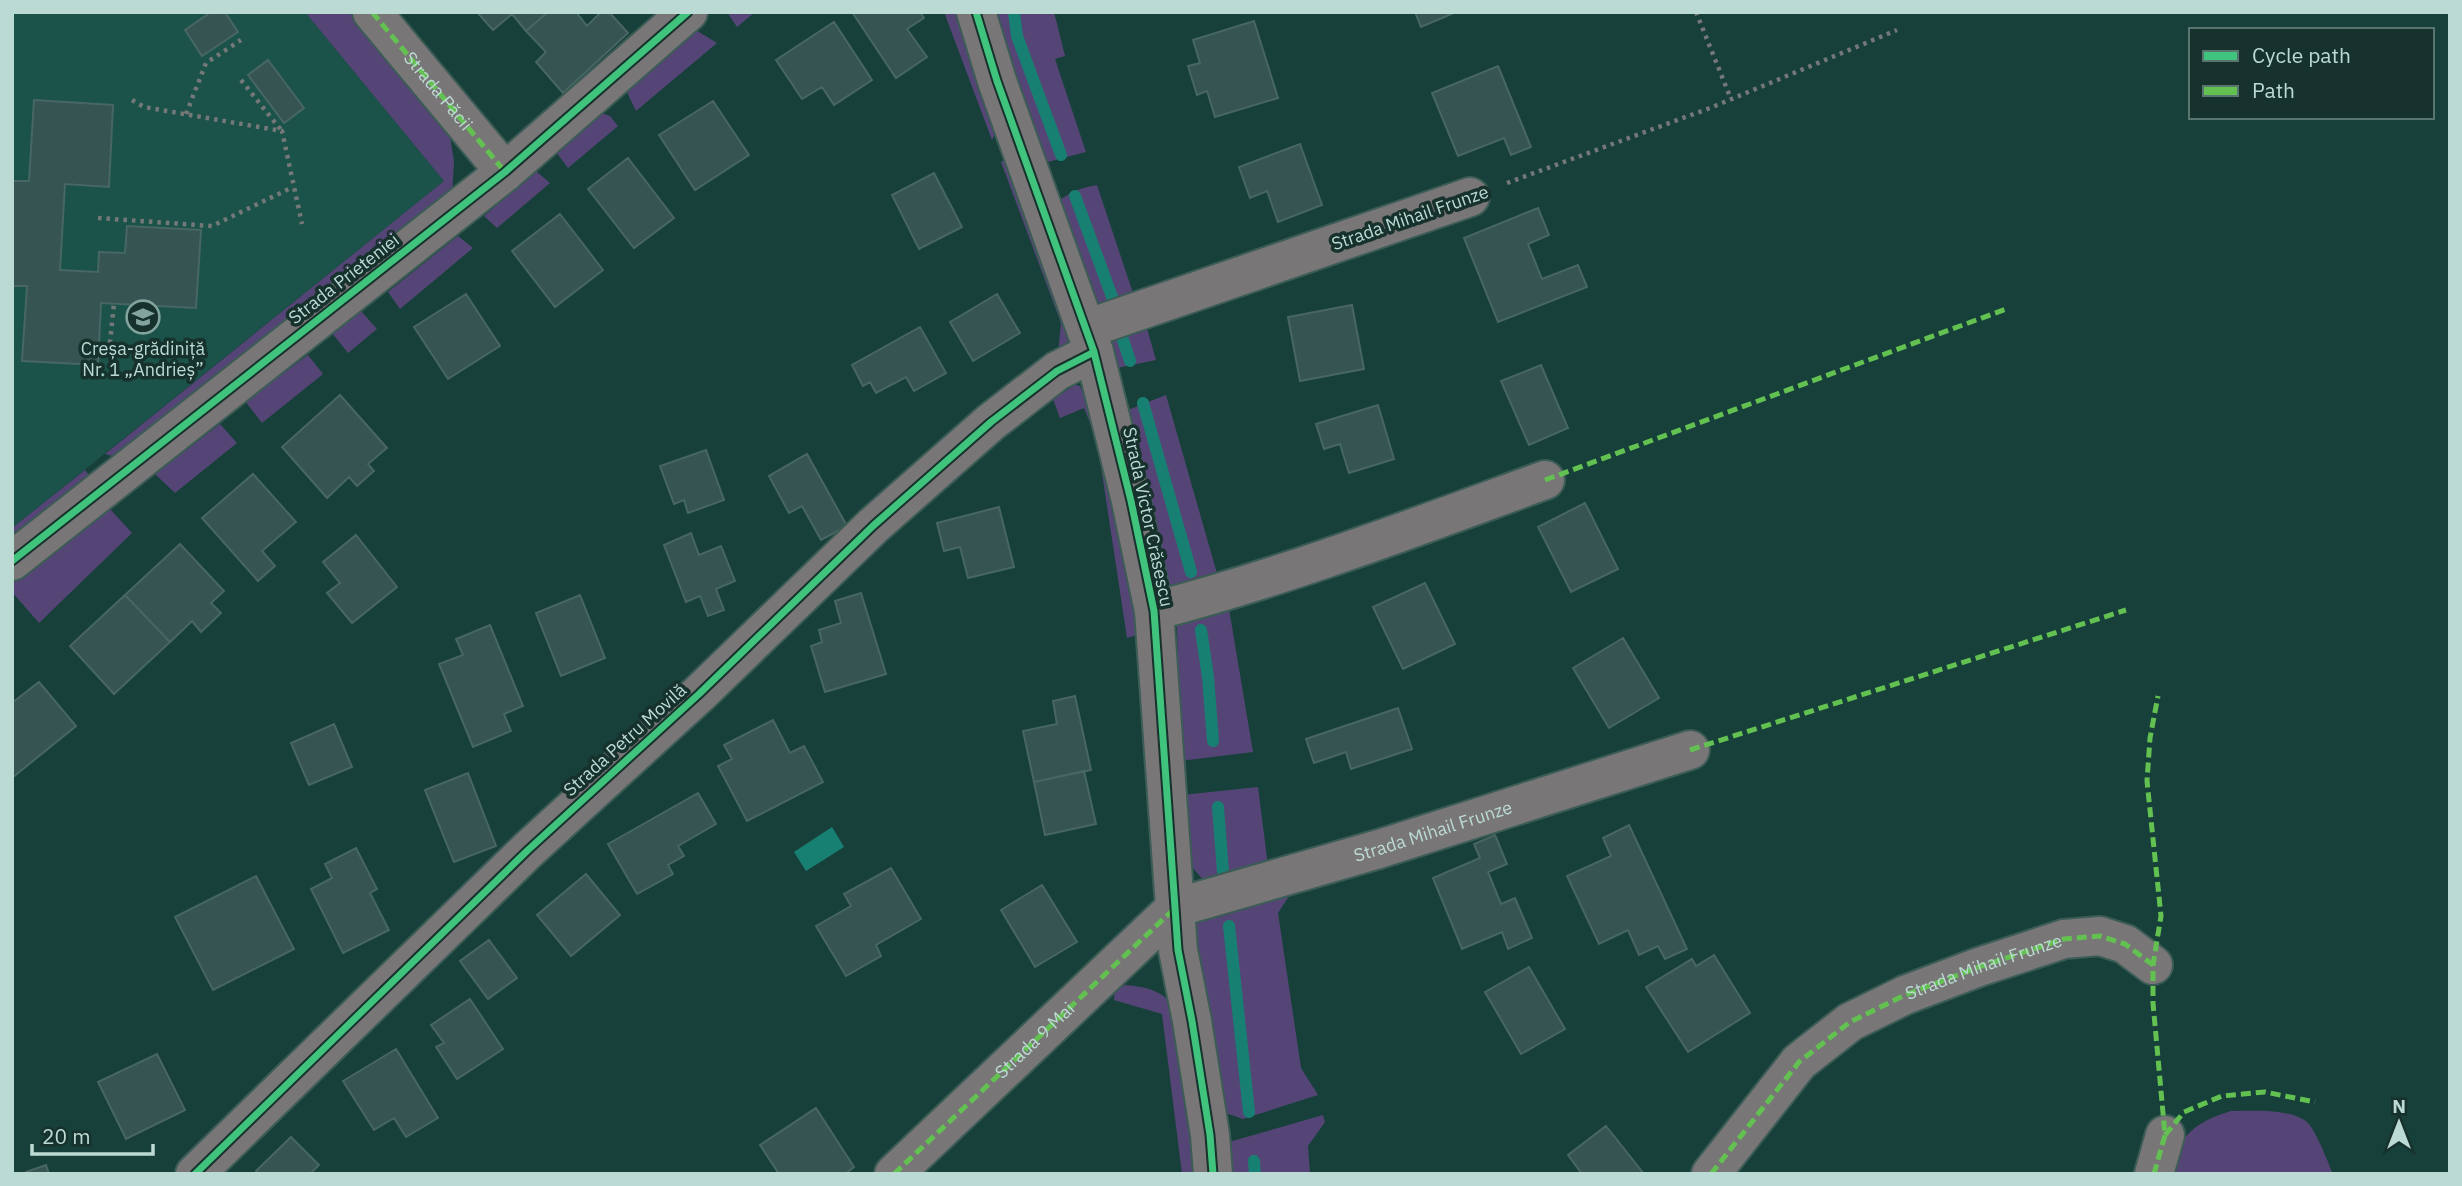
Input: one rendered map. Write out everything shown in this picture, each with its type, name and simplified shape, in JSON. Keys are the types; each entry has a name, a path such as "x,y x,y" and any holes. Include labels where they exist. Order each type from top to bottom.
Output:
{"street":[{"name":"Strada Păcii","path":"372,12 505,172"},
{"name":"Strada Prieteniei","path":"12,561 505,172 688,12"},
{"name":"Strada Victor Crăsescu","path":"976,12 997,81 1090,341 1131,501 1154,611 1178,950 1210,1135 1213,1174"},
{"name":"Strada Mihail Frunze","path":"1090,341 1470,197"},
{"name":"Strada Petru Movilă","path":"195,1174 528,850 699,694 874,525 991,422 1057,371 1090,341"},
{"path":"1154,611 1221,593 1407,531 1545,480"},
{"name":"Strada Mihail Frunze","path":"1175,908 1379,849 1690,750"},
{"name":"Strada 9 Mai","path":"894,1174 1175,908"},
{"name":"Strada Mihail Frunze","path":"1711,1174 1799,1062 1850,1022 1894,1001 1979,967 2064,939 2099,936 2125,944 2153,965"},
{"path":"2154,1174 2165,1135"}],"path":[{"path":"1696,12 1731,99"},
{"path":"186,114 206,63 241,40"},
{"path":"241,80 282,131 302,224"},
{"path":"132,100 144,107 282,131"},
{"path":"99,218 212,226 293,187"},
{"path":"110,343 114,303"}],"shaded area":[{"name":"Creșa-grădiniță Nr. 1 „Andrieș”","path":"12,12 305,12 444,181 12,528"},
{"path":"305,12 351,12 439,117 450,137 454,161 452,196 116,457 105,454 444,181"},
{"path":"727,12 755,12 737,27"},
{"path":"944,12 964,12 996,132 992,140"},
{"path":"988,12 1054,12 1065,56 1055,59 1086,152 1040,164"},
{"path":"694,29 717,43 636,111 625,88"},
{"path":"599,112 610,116 618,126 568,168 556,152"},
{"path":"1007,159 1067,318 1068,343 1058,353 1061,323 1001,162"},
{"path":"536,171 550,183 497,228 484,216"},
{"path":"1097,185 1137,305 1093,308 1056,204 1075,191"},
{"path":"458,236 473,248 400,309 388,292"},
{"path":"361,311 377,329 348,353 332,333"},
{"path":"1146,325 1156,360 1112,369 1108,337"},
{"path":"308,355 323,374 262,423 245,401"},
{"path":"1075,385 1080,386 1099,430 1115,489 1137,635 1127,638 1097,440 1084,408 1060,418 1053,399"},
{"path":"1166,395 1220,584 1169,591 1123,412"},
{"path":"220,424 237,443 175,493 155,474"},
{"path":"85,470 91,478 12,540 12,528"},
{"path":"110,509 132,533 39,623 12,592 12,584"},
{"path":"1228,603 1253,752 1180,761 1177,621"},
{"path":"1258,787 1267,858 1264,866 1206,883 1191,866 1182,795"},
{"path":"832,827 844,847 806,871 794,852"},
{"path":"1291,893 1278,913 1301,1068 1318,1095 1243,1119 1220,1111 1188,936 1197,918"},
{"path":"1125,985 1154,991 1177,1009 1201,1174 1182,1174 1162,1014 1114,1000 1115,989"},
{"path":"2231,1111 2271,1111 2301,1118 2315,1133 2333,1174 2174,1174 2178,1150 2190,1132 2209,1119"},
{"path":"1323,1115 1325,1122 1308,1146 1310,1174 1224,1174 1229,1142"}],"building":[{"path":"211,12 225,12 238,32 202,56 185,30"},
{"path":"477,12 548,12 526,31 512,14 493,30"},
{"path":"548,12 576,12 587,26 601,12 609,12 628,33 563,93 536,62 546,52 526,31"},
{"path":"852,12 920,12 924,18 907,29 927,57 896,78"},
{"path":"1415,12 1456,12 1421,27"},
{"path":"1254,21 1278,98 1215,117 1207,91 1197,95 1188,66 1200,63 1193,40"},
{"path":"834,22 872,80 834,105 822,87 802,99 776,60"},
{"path":"268,60 304,108 284,123 248,75"},
{"path":"1498,66 1531,147 1511,155 1504,138 1458,156 1432,93"},
{"path":"34,100 113,105 109,187 65,184 60,270 98,272 99,252 125,253 127,226 201,230 196,308 101,303 98,365 22,361 27,286 12,286 12,181 29,181"},
{"path":"713,101 749,155 695,190 659,135"},
{"path":"1300,144 1322,205 1278,222 1267,191 1250,198 1239,167"},
{"path":"628,158 674,218 634,248 588,189"},
{"path":"934,173 962,227 919,249 892,195"},
{"path":"1538,208 1549,235 1528,244 1542,279 1578,265 1587,287 1498,322 1464,238"},
{"path":"560,214 603,270 555,307 512,251"},
{"path":"466,294 500,346 448,379 414,327"},
{"path":"997,294 1020,333 973,361 950,322"},
{"path":"1352,305 1364,369 1300,381 1288,317"},
{"path":"920,327 946,373 914,391 906,377 876,393 870,382 863,386 852,365"},
{"path":"1541,365 1568,428 1529,445 1501,381"},
{"path":"340,395 387,448 368,464 374,471 357,486 349,477 327,498 282,447"},
{"path":"1378,405 1394,459 1349,473 1340,444 1324,449 1316,424"},
{"path":"706,450 724,500 688,513 684,500 674,504 660,466"},
{"path":"807,454 847,526 821,540 802,506 789,513 769,476"},
{"path":"253,474 296,522 262,551 275,566 258,581 202,518"},
{"path":"1585,503 1618,569 1571,592 1538,527"},
{"path":"999,507 1014,567 968,578 960,547 944,551 937,523"},
{"path":"691,533 699,555 721,546 735,581 716,589 724,610 708,616 700,596 686,602 664,545"},
{"path":"356,535 397,587 352,623 327,593 340,583 323,562"},
{"path":"180,544 224,591 211,603 221,613 201,632 192,621 170,642 125,595"},
{"path":"1425,583 1455,644 1403,669 1373,607"},
{"path":"861,593 886,674 825,692 811,646 822,642 819,630 841,623 835,601"},
{"path":"125,595 170,642 114,694 70,646"},
{"path":"580,595 605,658 561,676 536,613"},
{"path":"490,625 523,706 504,714 511,731 473,747 439,664 463,655 456,639"},
{"path":"1623,638 1659,698 1609,728 1573,668"},
{"path":"39,682 76,726 12,778 12,703"},
{"path":"1075,696 1091,770 1034,782 1023,731 1057,724 1053,701"},
{"path":"1398,708 1412,749 1351,769 1346,752 1314,763 1306,739"},
{"path":"773,720 790,753 804,746 823,782 747,821 718,766 732,759 724,745"},
{"path":"334,724 352,767 309,785 291,743"},
{"path":"1084,771 1096,824 1045,835 1034,782"},
{"path":"468,773 496,846 454,862 425,790"},
{"path":"698,793 716,824 678,846 684,856 668,865 673,874 637,894 608,844"},
{"path":"1629,825 1687,949 1665,959 1658,946 1639,955 1628,930 1599,944 1567,876 1611,856 1603,838"},
{"path":"1495,835 1507,864 1488,872 1501,904 1515,898 1532,938 1508,949 1502,932 1462,949 1433,878 1480,858 1474,844"},
{"path":"356,848 377,889 370,893 389,930 343,953 311,889 332,878 325,864"},
{"path":"891,868 921,919 876,945 881,956 846,976 816,926 851,906 844,894"},
{"path":"586,874 620,915 571,956 537,915"},
{"path":"256,876 294,949 213,990 175,917"},
{"path":"1042,885 1077,942 1035,967 1001,910"},
{"path":"489,940 517,978 488,999 460,961"},
{"path":"1714,955 1750,1013 1688,1052 1646,987 1692,959 1696,966"},
{"path":"1529,967 1565,1029 1521,1054 1485,992"},
{"path":"470,999 503,1049 457,1079 436,1047 444,1043 431,1025"},
{"path":"396,1049 438,1118 406,1137 394,1118 374,1130 343,1081"},
{"path":"157,1054 185,1110 126,1139 98,1082"},
{"path":"816,1108 854,1167 845,1174 779,1174 760,1145"},
{"path":"1606,1126 1644,1174 1582,1174 1568,1155"},
{"path":"291,1137 319,1165 310,1174 259,1174 256,1171"},
{"path":"46,1165 49,1174 26,1174 26,1172"}],"waterway":[{"path":"1014,12 1017,36 1061,155"},
{"path":"1075,196 1115,305"},
{"path":"1122,337 1130,361"},
{"path":"1143,403 1191,572"},
{"path":"1201,630 1213,741"},
{"path":"1218,807 1223,872"},
{"path":"1229,926 1249,1112"},
{"path":"1254,1161 1255,1174"}],"marked path":[{"path":"372,12 505,172"},
{"path":"1545,480 2006,309"},
{"path":"1690,750 2126,610"},
{"path":"2154,1174 2165,1135 2153,1003 2153,965 2161,916 2147,781 2150,738 2158,696"},
{"path":"894,1174 1175,908"},
{"path":"1711,1174 1799,1062 1850,1022 1905,995 2064,939 2100,936 2125,944 2153,965"},
{"path":"2165,1135 2184,1112 2222,1096 2265,1092 2315,1102"}],"cycle path":[{"path":"12,561 505,172 688,12"},
{"path":"976,12 997,81 1094,352 1131,501 1154,611 1178,950 1210,1135 1213,1174"},
{"path":"195,1174 528,850 699,694 874,525 991,422 1057,371 1094,352"}],"place":[{"name":"Creșa-grădiniță Nr. 1 „Andrieș”","path":"143,317"}]}
